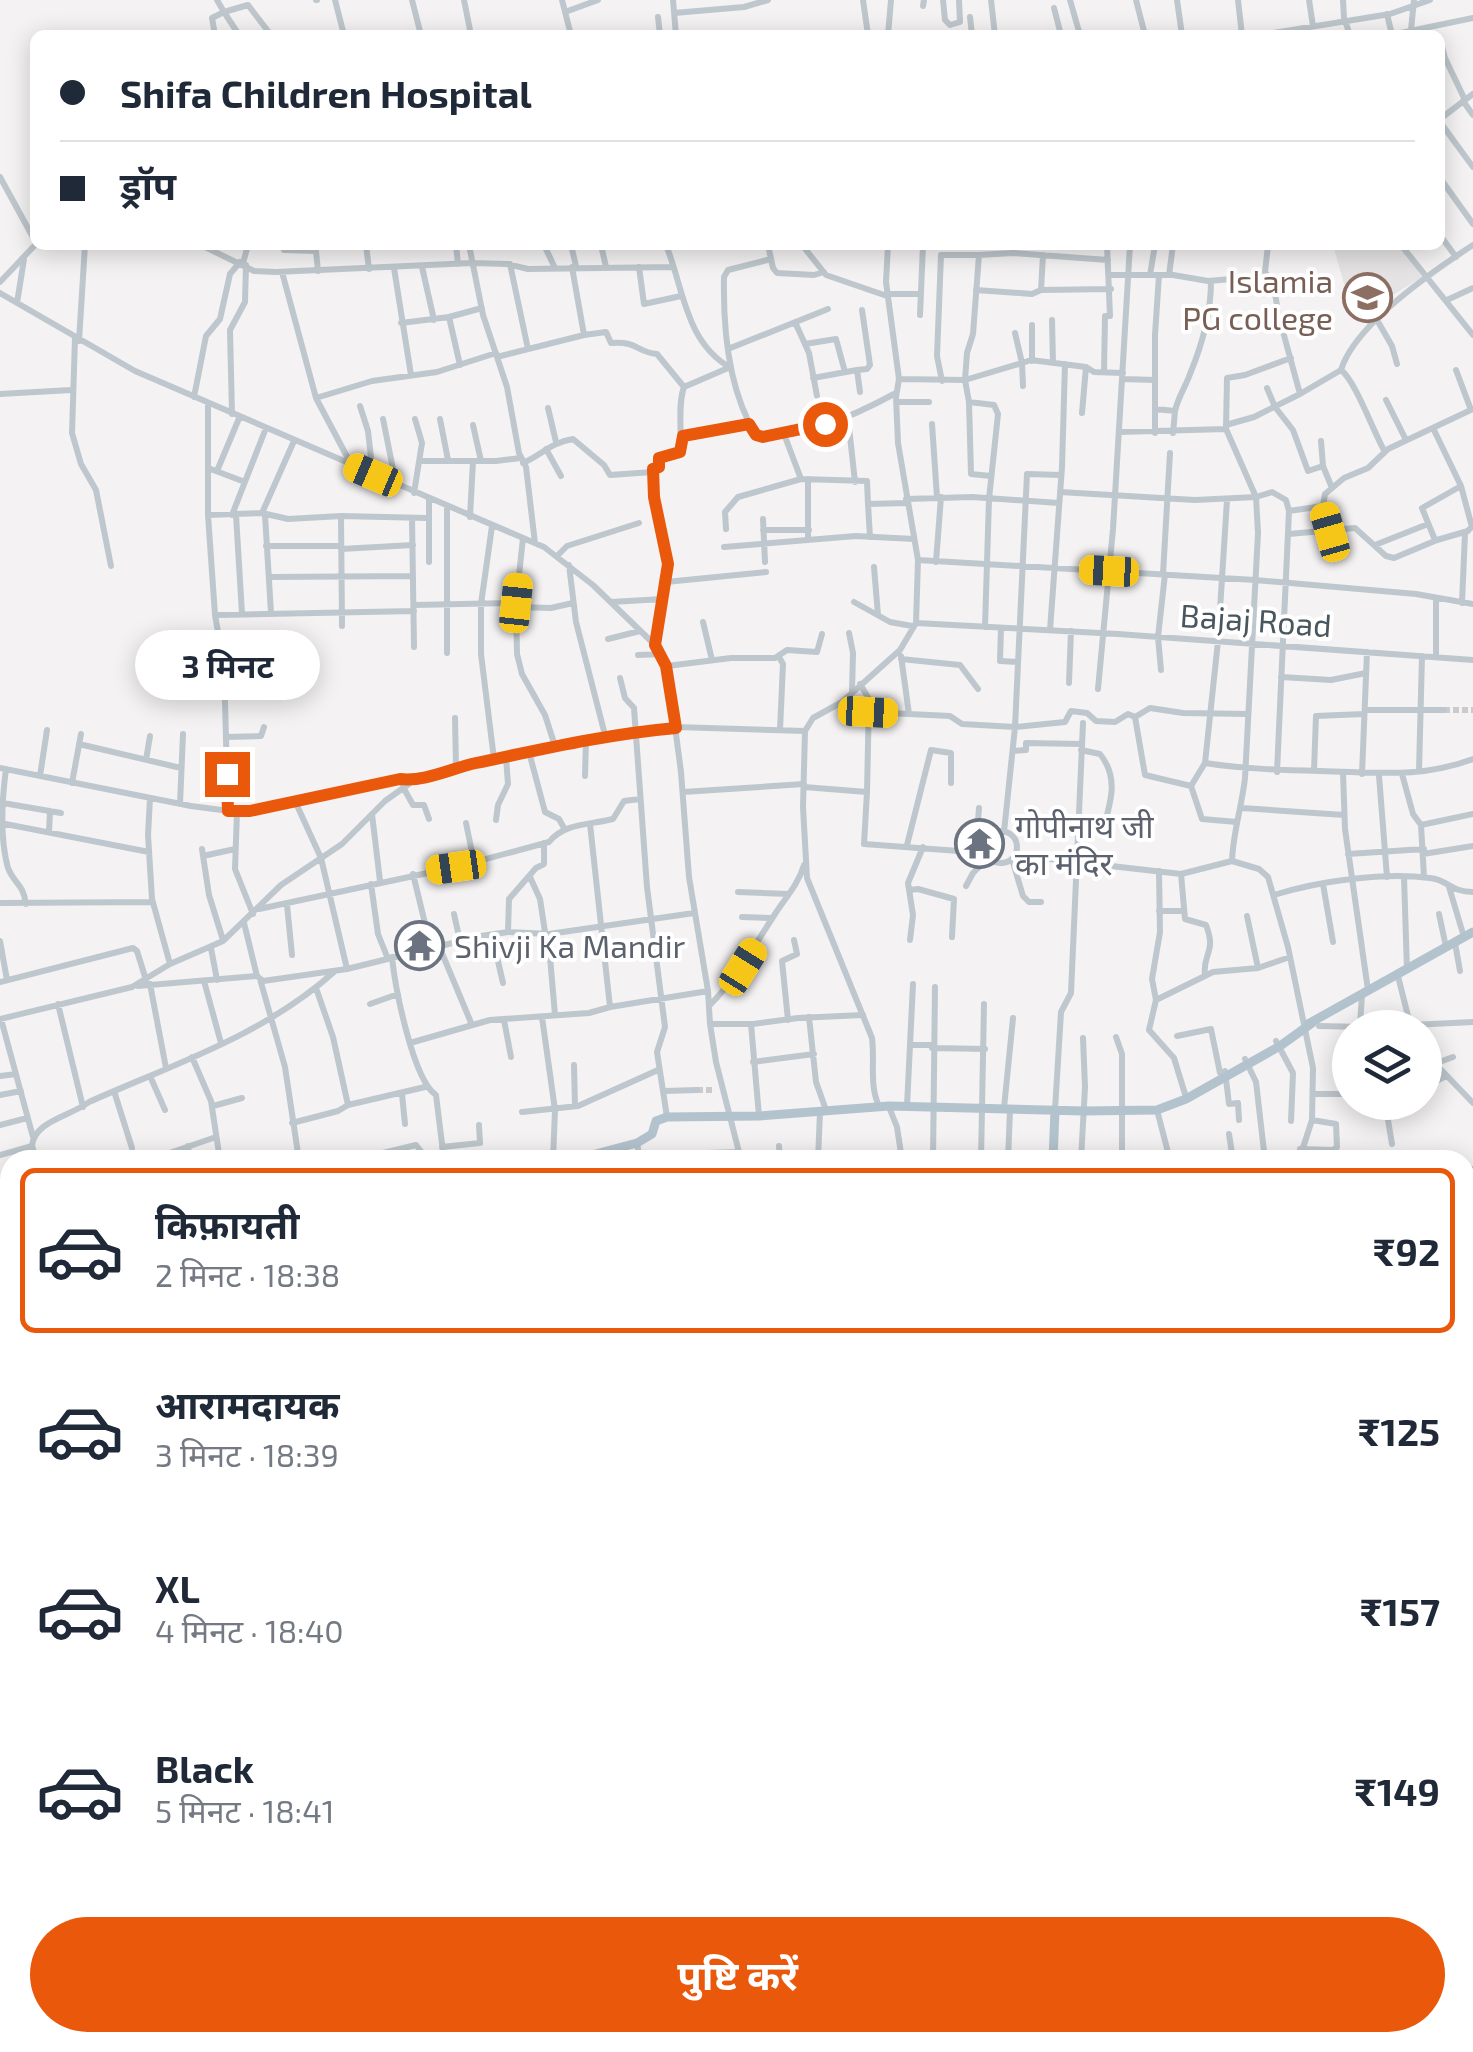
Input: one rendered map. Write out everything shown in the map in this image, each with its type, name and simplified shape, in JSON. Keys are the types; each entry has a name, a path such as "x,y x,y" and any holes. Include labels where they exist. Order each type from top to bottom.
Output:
{"main road":[{"path":"1172,1104 1460,940"},
{"path":"609,1150 652,1134 656,1121 668,1116 759,1116 884,1106 1157,1110 1224,1073"},
{"path":"1054,1150 1055,1110"}],"street":[{"path":"217,0 236,30"},
{"path":"335,0 343,30"},
{"path":"413,0 420,30"},
{"path":"464,0 470,30"},
{"path":"562,0 570,30"},
{"path":"565,12 598,0"},
{"path":"673,0 676,30"},
{"path":"687,0 690,12"},
{"path":"717,0 719,10"},
{"path":"674,13 719,10 769,0"},
{"path":"863,0 867,30"},
{"path":"888,30 891,0"},
{"path":"943,0 945,20 950,24 960,22 959,0"},
{"path":"991,0 994,30"},
{"path":"1070,0 1079,30"},
{"path":"1136,0 1144,30"},
{"path":"1177,0 1181,30"},
{"path":"1238,0 1241,30"},
{"path":"1309,0 1313,26"},
{"path":"1343,0 1348,30"},
{"path":"1298,30 1387,14 1430,0"},
{"path":"1411,30 1414,3"},
{"path":"214,30 212,18 248,5 267,30"},
{"path":"1054,8 1060,30"},
{"path":"1387,14 1391,30"},
{"path":"658,17 659,30"},
{"path":"970,17 971,30"},
{"path":"1445,31 1473,18"},
{"path":"1445,58 1473,115"},
{"path":"1445,116 1473,94"},
{"path":"1445,127 1473,167"},
{"path":"0,177 30,234"},
{"path":"1445,185 1473,224"},
{"path":"1445,242 1456,257"},
{"path":"1119,432 1173,433 1226,427 1300,394 1341,370 1344,360 1377,320 1428,276 1473,245"},
{"path":"0,282 30,250"},
{"path":"86,250 71,390 74,442 96,490 112,566"},
{"path":"213,250 254,271 472,263 510,264 528,269 673,268"},
{"path":"217,471 236,415 230,330 245,302 243,264 247,250"},
{"path":"284,250 316,250 318,271"},
{"path":"367,250 369,269"},
{"path":"457,250 458,264"},
{"path":"469,250 482,308 508,387 535,543"},
{"path":"546,250 555,268"},
{"path":"571,250 584,335"},
{"path":"602,250 606,267"},
{"path":"668,250 692,327 730,368"},
{"path":"769,250 777,273 824,272"},
{"path":"806,250 824,272 856,288 887,295 921,294"},
{"path":"709,1006 743,967 799,882 804,864 805,730 813,718 900,654 914,625 918,560 906,501 897,397 900,379 887,295 888,250"},
{"path":"920,315 923,250"},
{"path":"1040,250 1041,290"},
{"path":"1104,372 1105,316 1110,316 1107,250"},
{"path":"1098,689 1130,250"},
{"path":"1155,250 1155,433"},
{"path":"1168,275 1172,250"},
{"path":"1268,250 1268,276 1273,282 1300,394"},
{"path":"1405,250 1473,336"},
{"path":"942,381 938,356 940,254 1108,260"},
{"path":"980,255 965,380 970,402 972,474 991,476"},
{"path":"17,303 24,258"},
{"path":"771,259 725,273 730,368 756,435 784,434 848,418 897,397 929,402"},
{"path":"194,397 206,336 220,319 230,274 243,264"},
{"path":"510,264 528,349"},
{"path":"422,266 434,320"},
{"path":"638,267 644,304 682,296"},
{"path":"394,268 411,376"},
{"path":"282,272 316,398 352,466"},
{"path":"1109,275 1168,275 1211,281 1268,276"},
{"path":"1173,433 1178,396 1192,370 1211,307 1211,281"},
{"path":"1446,300 1473,288"},
{"path":"976,290 1032,294 1041,290 1110,289"},
{"path":"0,294 135,371 558,555 655,645 666,666 676,728 694,914 710,1024 739,1150"},
{"path":"402,323 482,308"},
{"path":"727,349 828,309"},
{"path":"813,378 870,365 862,310"},
{"path":"449,317 460,364"},
{"path":"1052,320 1053,363"},
{"path":"1377,320 1397,364"},
{"path":"795,322 805,344 817,396"},
{"path":"1032,324 1032,361"},
{"path":"316,398 372,381 411,376 606,332 611,343 630,342 647,354 656,354 684,387"},
{"path":"1015,333 1023,386"},
{"path":"805,344 836,340 845,372"},
{"path":"1232,861 1246,769 1256,497 1226,427 1227,378 1245,376 1291,358"},
{"path":"900,379 965,380 1032,361 1155,380"},
{"path":"1050,630 1065,364"},
{"path":"1082,413 1086,367"},
{"path":"421,460 522,460 556,442 576,440 604,464 610,475 653,472 659,467 659,458 680,452 684,387 730,368"},
{"path":"857,370 860,392"},
{"path":"1341,370 1350,376 1368,424 1385,452"},
{"path":"1330,532 1322,506 1325,494 1344,478 1368,468 1385,452 1472,409 1456,370"},
{"path":"1268,388 1275,407 1293,430 1308,471 1323,466"},
{"path":"0,394 71,390"},
{"path":"1386,400 1406,440"},
{"path":"970,402 996,406 985,627"},
{"path":"208,403 208,515 215,614 223,656 235,869 255,912"},
{"path":"360,406 368,431 373,475"},
{"path":"548,408 556,442"},
{"path":"1155,409 1175,411"},
{"path":"848,418 854,482"},
{"path":"383,419 396,485"},
{"path":"440,419 448,460"},
{"path":"414,420 422,443 414,493"},
{"path":"683,436 749,424"},
{"path":"932,424 939,497 936,562"},
{"path":"470,517 477,461 473,425"},
{"path":"242,614 234,515 266,428"},
{"path":"1288,534 1355,528 1394,558 1468,531 1472,527 1461,486 1433,428"},
{"path":"784,434 805,479 809,535"},
{"path":"270,613 264,513 294,440"},
{"path":"1320,441 1323,466 1332,488"},
{"path":"546,449 561,476"},
{"path":"1161,670 1158,637 1170,453"},
{"path":"208,468 246,482"},
{"path":"653,472 654,497 667,554 655,645"},
{"path":"1004,832 1016,727 1027,474 1061,475"},
{"path":"726,530 725,512 738,497 805,479 867,481 870,537"},
{"path":"1435,540 1422,508 1461,486"},
{"path":"1060,492 1227,500 1276,492 1286,500 1289,511 1277,772"},
{"path":"868,504 939,497 1060,503"},
{"path":"429,499 429,562"},
{"path":"1191,786 1205,764 1227,500"},
{"path":"446,506 447,653"},
{"path":"1289,511 1322,506"},
{"path":"208,515 428,518"},
{"path":"341,516 342,626"},
{"path":"412,518 414,647"},
{"path":"763,519 765,562"},
{"path":"558,555 567,546 639,523"},
{"path":"1375,546 1428,524"},
{"path":"492,526 481,604 482,667 494,759"},
{"path":"763,530 914,539"},
{"path":"1462,603 1468,531"},
{"path":"724,547 809,535"},
{"path":"524,538 516,605 519,664 556,746"},
{"path":"266,546 413,545"},
{"path":"918,560 1255,580 1416,594 1473,604"},
{"path":"569,564 590,687 605,735"},
{"path":"874,567 878,616"},
{"path":"666,582 766,572"},
{"path":"269,577 414,576"},
{"path":"611,602 663,598"},
{"path":"1436,600 1436,657"},
{"name":"Bajaj Road","path":"854,602 878,616 914,625 1103,633 1473,660"},
{"path":"215,614 481,604 550,608 573,603"},
{"path":"704,622 712,660"},
{"path":"1001,628 1000,661 1018,662"},
{"path":"608,639 640,631"},
{"path":"1068,683 1071,631"},
{"path":"849,633 852,692"},
{"path":"666,666 778,656 784,651 819,652 822,634"},
{"path":"1362,774 1367,652"},
{"path":"638,655 662,654"},
{"path":"900,654 960,666 978,689"},
{"path":"900,654 908,714"},
{"path":"778,656 783,664 780,730"},
{"path":"1420,771 1422,656"},
{"path":"1281,677 1331,680 1366,673"},
{"path":"620,678 625,698 634,706 664,1032 657,1048 658,1070 668,1116"},
{"path":"860,684 869,698 864,844 987,855 1002,863 1013,857 1181,874 1232,861 1259,869 1268,877 1309,1027 1314,1094 1312,1120 1300,1149 1335,1149 1336,1124 1312,1120"},
{"path":"1135,717 1150,708 1248,714"},
{"path":"868,712 950,716 962,724 1016,727 1065,722 1071,711 1078,710 1093,715 1096,721 1115,722 1128,714 1135,717"},
{"path":"1314,771 1316,716 1444,710"},
{"path":"1135,717 1144,775 1191,786"},
{"path":"455,718 456,768"},
{"path":"1055,1110 1061,1012 1071,992 1083,724"},
{"path":"226,737 261,736 264,727"},
{"path":"148,982 170,964 223,941 282,885 354,833 413,780 605,735 676,728 805,730"},
{"path":"40,776 47,730"},
{"path":"72,783 81,734"},
{"path":"180,804 183,734"},
{"path":"146,760 150,736"},
{"path":"584,776 586,739"},
{"path":"1013,751 1026,750 1026,743 1082,747 1100,754 1112,773 1111,801 1102,832"},
{"path":"79,744 181,768"},
{"path":"908,846 930,750 938,748 951,753 951,783"},
{"path":"529,752 545,812 559,818 564,828"},
{"path":"496,820 498,805 508,788 506,757"},
{"path":"1205,764 1277,772 1379,776 1473,759"},
{"path":"26,904 23,888 3,861 3,769 232,812 400,779 413,780"},
{"path":"1342,772 1365,993 1360,1010"},
{"path":"1402,774 1413,814 1422,824 1424,878"},
{"path":"1379,776 1387,877"},
{"path":"683,792 804,785 867,792"},
{"path":"1191,786 1202,819 1237,822"},
{"path":"403,787 413,805 425,806 428,819"},
{"path":"150,798 153,902 170,964"},
{"path":"255,912 550,842 564,828 616,817 624,801 640,798"},
{"path":"295,801 331,893 347,969"},
{"path":"1,803 60,812"},
{"path":"980,808 978,821 990,836"},
{"path":"1242,808 1344,815"},
{"path":"48,832 50,811"},
{"path":"372,813 380,882"},
{"path":"1422,824 1473,814"},
{"path":"1,823 149,852"},
{"path":"466,823 474,862"},
{"path":"590,824 610,1006"},
{"path":"987,855 985,846 990,836 1004,832"},
{"path":"1004,832 1015,840 1013,857 1024,896 1029,902 1041,902"},
{"path":"508,932 508,899 544,864 544,843"},
{"path":"1348,854 1473,846"},
{"path":"910,940 913,915 908,890 923,847"},
{"path":"223,941 209,894 203,853 234,849"},
{"path":"966,886 987,855"},
{"path":"804,864 872,1038 873,1087 896,1126 900,1150"},
{"path":"1158,871 1160,932 1152,979 1156,1000 1149,1030 1174,1058 1185,1094"},
{"path":"413,874 435,947 472,1024"},
{"path":"1181,874 1186,920 1203,923 1212,946 1204,964 1205,976"},
{"path":"530,876 540,899 555,1015"},
{"path":"1274,895 1387,877 1441,880 1458,892 1473,892"},
{"path":"1404,877 1403,974 1409,1010"},
{"path":"370,884 378,934 390,958 410,1043 425,1088 436,1095 443,1150"},
{"path":"1324,884 1333,942"},
{"path":"1449,886 1460,940 1460,971"},
{"path":"908,890 954,899 952,937"},
{"path":"738,892 789,894"},
{"path":"0,903 153,902"},
{"path":"287,906 292,955"},
{"path":"1159,912 1183,910"},
{"path":"454,914 460,941"},
{"path":"34,1150 0,1019 148,982 258,977 264,981 334,972 492,934 546,933 694,914"},
{"path":"1439,914 1460,940"},
{"path":"1247,916 1258,968"},
{"path":"742,917 772,918"},
{"path":"244,923 284,1067 297,1150"},
{"path":"492,934 503,982"},
{"path":"788,1020 782,962 797,954 794,940"},
{"path":"0,941 4,981 133,948 137,951 148,982 166,1068"},
{"path":"212,948 217,980"},
{"path":"1156,1000 1212,972 1258,968 1290,957"},
{"path":"12,1150 32,1142 44,1125 272,1020 334,972"},
{"path":"204,981 221,1043"},
{"path":"907,1106 913,984"},
{"path":"933,1150 935,987"},
{"path":"316,988 333,1037 348,1105"},
{"path":"410,1043 472,1024 589,1013 610,1006 708,992"},
{"path":"370,1004 398,994"},
{"path":"58,1004 83,1107"},
{"path":"981,1150 984,1004"},
{"path":"710,1024 863,1015"},
{"path":"809,1017 816,1082 824,1110 819,1150"},
{"path":"542,1018 555,1110 553,1150"},
{"path":"1008,1150 1013,1018"},
{"path":"504,1020 511,1058"},
{"path":"1442,1024 1473,1022"},
{"path":"751,1024 759,1116"},
{"path":"1309,1027 1332,1027"},
{"path":"1178,1036 1211,1029 1229,1104 1238,1104 1239,1120"},
{"path":"1116,1036 1122,1054 1122,1150"},
{"path":"1082,1150 1084,1038"},
{"path":"1278,1044 1293,1073 1291,1122"},
{"path":"910,1045 984,1049"},
{"path":"754,1062 814,1054"},
{"path":"192,1056 213,1106 218,1150"},
{"path":"1442,1061 1452,1057"},
{"path":"1246,1061 1256,1082 1264,1150"},
{"path":"574,1065 575,1106"},
{"path":"522,1112 555,1110 596,1100 658,1070"},
{"path":"1442,1072 1473,1103"},
{"path":"0,1076 16,1074"},
{"path":"150,1076 165,1110"},
{"path":"1442,1078 1446,1076"},
{"path":"292,1122 425,1088"},
{"path":"0,1095 21,1090"},
{"path":"665,1091 698,1090"},
{"path":"713,1090 722,1090"},
{"path":"114,1092 132,1148"},
{"path":"402,1094 405,1124"},
{"path":"1314,1094 1332,1094"},
{"path":"213,1106 242,1098"},
{"path":"1157,1110 1167,1150"},
{"path":"0,1124 27,1118"},
{"path":"1388,1120 1392,1144"},
{"path":"456,1150 480,1143 479,1125"},
{"path":"1229,1134 1231,1150"},
{"path":"180,1150 216,1137"},
{"path":"637,1142 638,1150"},
{"path":"393,1150 416,1144 420,1150"},
{"path":"188,1146 189,1150"},
{"path":"779,1146 779,1150"},
{"path":"1029,2052 1044,2052"}],"shaded area":[{"name":"Islamia PG college","path":"1334,250 1403,250 1422,277 1354,319"}],"tunnel":[{"path":"1444,710 1473,710"},
{"path":"697,1090 713,1090"}],"place":[{"name":"Islamia PG college","path":"1368,298"},
{"name":"गोपीनाथ जी का मंदिर","path":"980,843"},
{"name":"Shivji Ka Mandir","path":"419,945"}],"route":[{"path":"227,774 228,811 250,811 400,779 413,780 586,739 676,728 666,666 655,645 668,564 654,497 653,469 659,467 659,458 680,452 683,436 749,424 756,435 763,437 825,424"}]}
